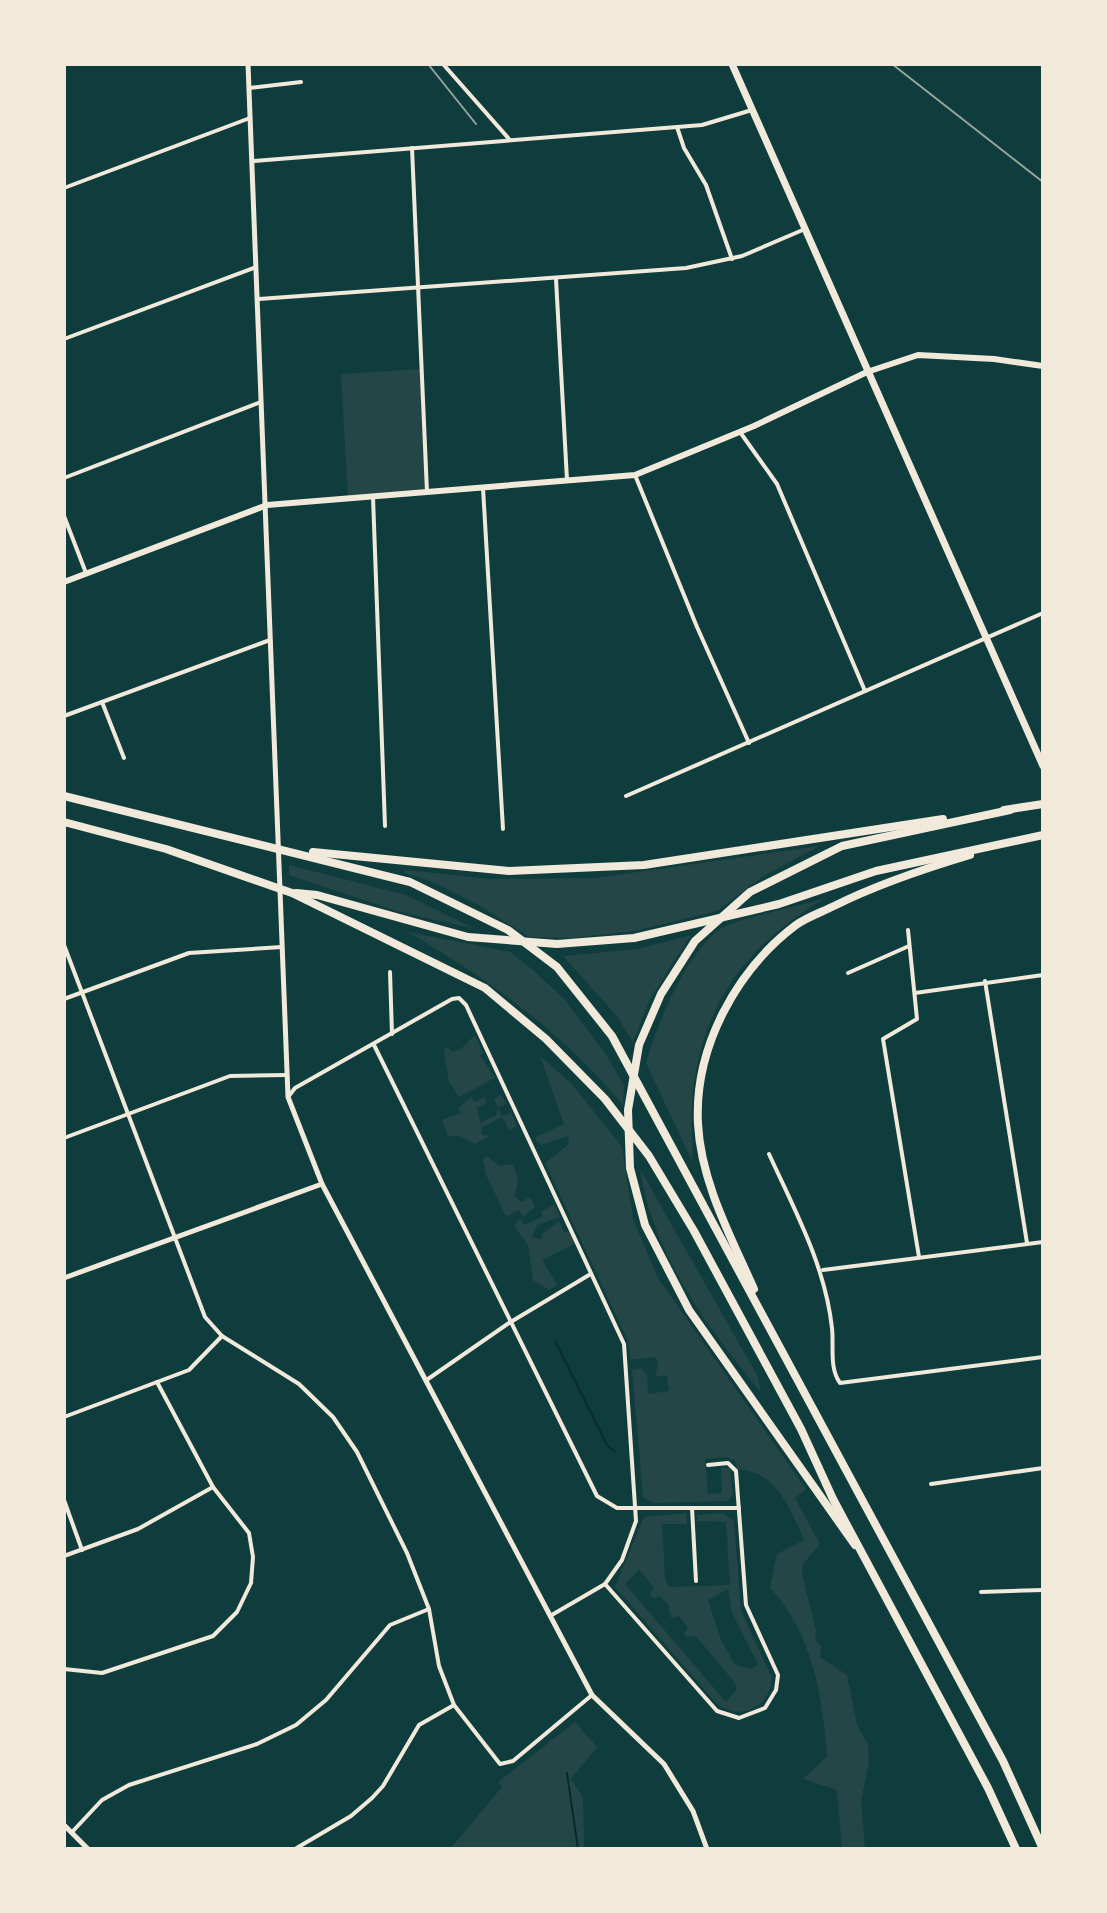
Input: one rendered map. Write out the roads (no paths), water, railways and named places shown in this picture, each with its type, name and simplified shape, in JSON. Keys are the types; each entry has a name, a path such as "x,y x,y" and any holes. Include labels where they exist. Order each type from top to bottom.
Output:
{"highway":[{"path":"64,796 410,882 508,930 557,967 612,1036 1003,1761 1043,1849"},
{"path":"289,850 509,871 644,865 1043,804"},
{"path":"875,1571 824,1505 689,1310 645,1225 630,1168 628,1110 639,1045 661,994 695,941 750,892 842,846 1010,810"},
{"path":"64,822 166,849 291,893 485,988 546,1039 605,1099 649,1156 694,1231 875,1571 1016,1849"},
{"path":"291,893 317,895 468,937 557,944 634,938 779,904 876,871 1043,835"},
{"path":"781,1348 716,1205 698,1127 699,1085 710,1039 751,969 797,924 882,882 1022,838"}],"main road":[{"path":"732,64 1043,766"},
{"path":"64,582 267,505 635,475 740,432 867,372 918,355 994,359 1043,366"}],"street":[{"path":"248,64 285,946 288,1097 322,1184 428,1379 592,1695 664,1764 693,1811 707,1849"},
{"path":"443,64 509,139"},
{"path":"249,88 301,82"},
{"path":"254,161 677,127 718,122 752,110"},
{"path":"64,188 250,118"},
{"path":"677,127 684,148 706,185 732,259"},
{"path":"412,148 427,492"},
{"path":"259,299 686,268 732,259 805,229"},
{"path":"64,339 256,267"},
{"path":"556,279 567,481"},
{"path":"64,478 263,402"},
{"path":"740,432 777,484 865,691"},
{"path":"635,475 749,743"},
{"path":"483,488 503,829"},
{"path":"373,497 385,826"},
{"path":"64,516 86,574"},
{"path":"626,796 1043,613"},
{"path":"64,716 272,639"},
{"path":"102,702 124,758"},
{"path":"908,930 917,1019 883,1039 919,1257"},
{"path":"64,945 205,1317 222,1336 299,1384 333,1417 364,1465 407,1553 429,1609 439,1666 454,1705 500,1764 513,1761 592,1695"},
{"path":"64,999 189,953 285,946"},
{"path":"848,973 909,946"},
{"path":"390,972 392,1034"},
{"path":"915,993 1043,975"},
{"path":"985,981 1027,1243"},
{"path":"288,1097 295,1088 452,999 459,998 466,1005 625,1350 636,1508 628,1548 605,1584 550,1616"},
{"path":"374,1045 595,1494 611,1506 739,1508"},
{"path":"64,1138 230,1076 286,1075"},
{"path":"769,1154 823,1271 833,1330 834,1376 840,1383 1043,1357"},
{"path":"64,1278 322,1184"},
{"path":"823,1271 1043,1242"},
{"path":"428,1379 509,1323 589,1275"},
{"path":"64,1417 189,1370 222,1336"},
{"path":"64,1669 102,1673 213,1636 237,1612 251,1583 253,1557 249,1533 213,1487 157,1382"},
{"path":"605,1584 717,1711 739,1718 763,1710 775,1693 778,1675 747,1609 734,1468 728,1463 708,1465"},
{"path":"931,1484 1043,1468"},
{"path":"64,1556 138,1529 213,1487"},
{"path":"64,1500 82,1550"},
{"path":"692,1508 696,1581"},
{"path":"981,1592 1043,1590"},
{"path":"73,1831 102,1800 129,1785 257,1744 296,1725 326,1700 390,1625 429,1609"},
{"path":"295,1849 351,1816 372,1798 383,1786 419,1725 454,1705"},
{"path":"64,1825 88,1849"}],"waterway":[{"path":"555,1341 607,1445 615,1452"},
{"path":"567,1773 578,1849"}],"railway":[{"path":"428,64 476,124"},
{"path":"892,64 1043,182"}]}
